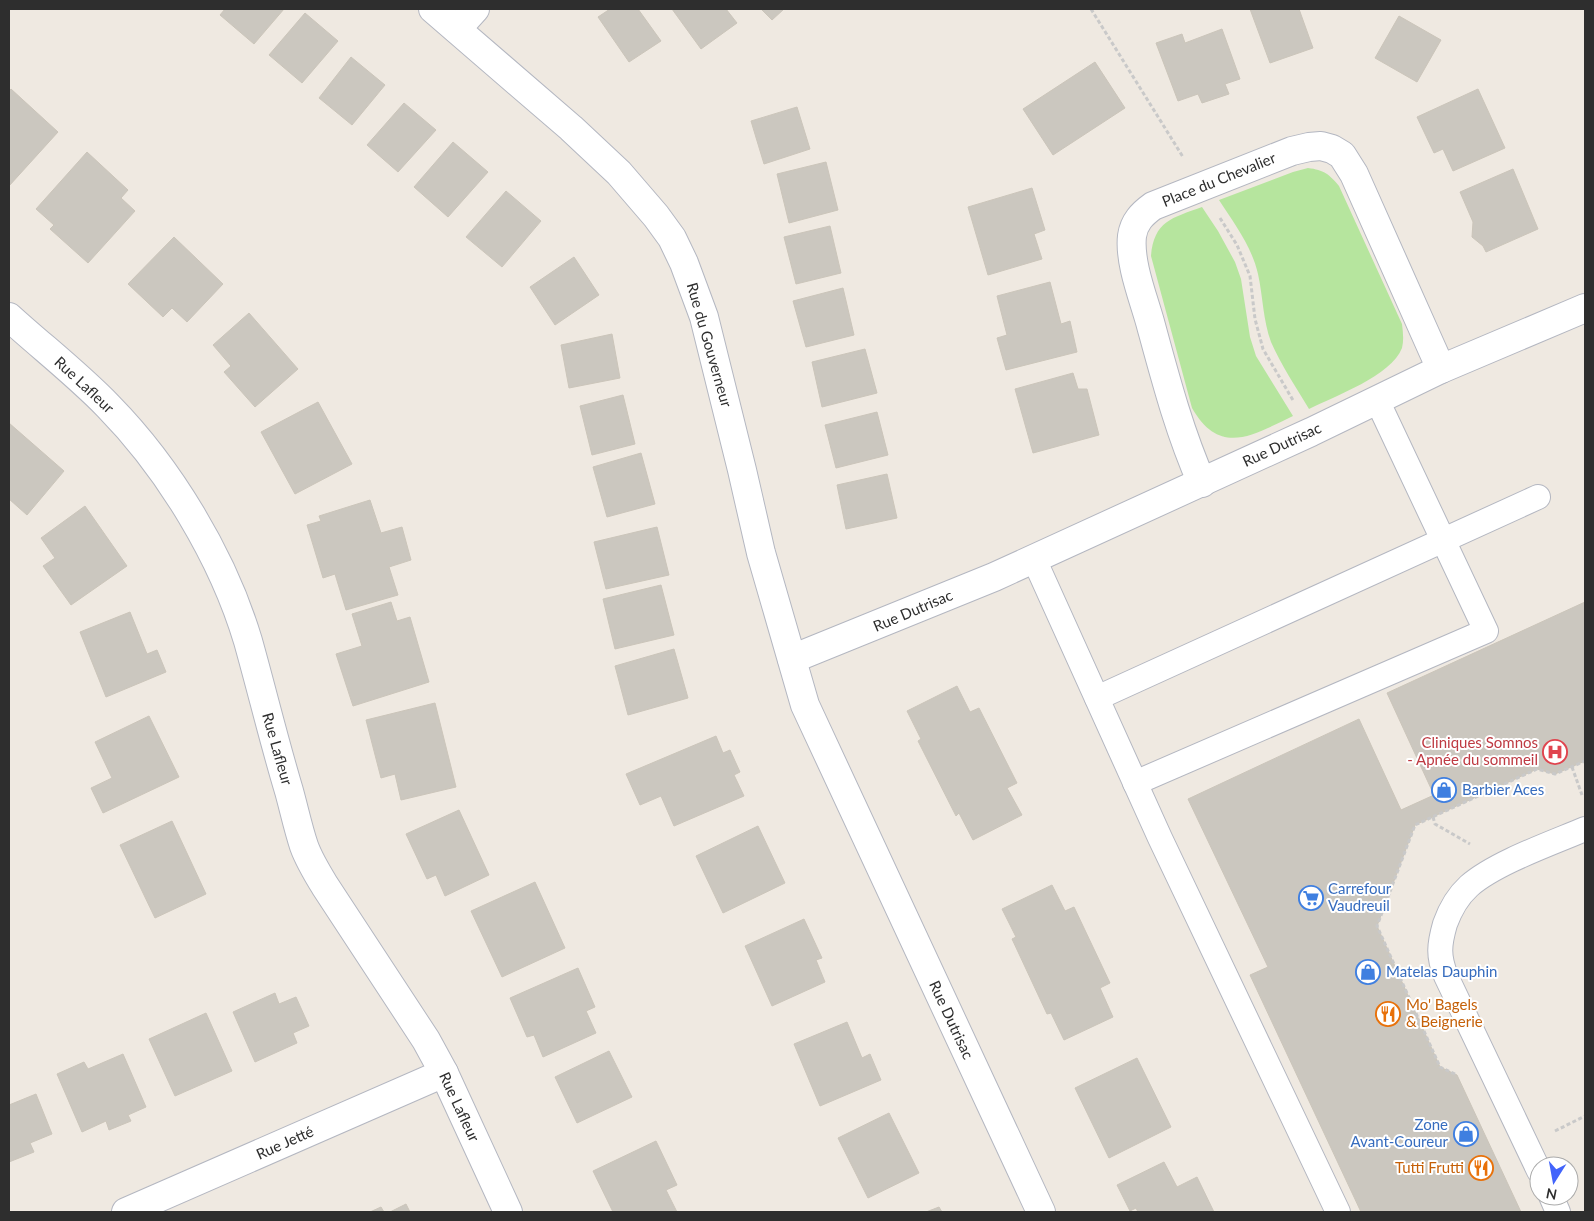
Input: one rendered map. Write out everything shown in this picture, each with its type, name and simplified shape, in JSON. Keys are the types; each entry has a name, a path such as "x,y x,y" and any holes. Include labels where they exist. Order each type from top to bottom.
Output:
{"street":[{"name":"Rue du Gouverneur","path":"433,9 571,128 619,173 651,209 672,238 684,263 704,317 761,553 792,659"},
{"path":"457,29 475,9"},
{"name":"Place du Chevalier","path":"1202,483 1178,422 1134,261 1132,235 1136,222 1144,212 1153,206 1292,151 1321,146 1332,149 1342,155 1354,174 1441,369"},
{"name":"Rue Dutrisac","path":"1041,1212 812,723 803,701 792,659 1034,559 1202,483 1441,369 1585,308"},
{"name":"Rue Lafleur","path":"9,318 107,405 129,429 156,462 197,524 227,582 237,608 248,641 298,826 312,864 426,1040 444,1073 508,1212"},
{"name":"Rue Jetté","path":"126,1212 444,1073"}],"lane":[{"path":"1135,783 1486,631 1377,400"},
{"path":"1096,698 1538,497"},
{"path":"1034,559 1135,783 1338,1212"},
{"path":"1532,1156 1441,962 1442,934 1456,900 1487,873 1585,829"}],"path":[{"path":"1092,9 1186,160"},
{"path":"1216,212 1237,245 1250,276 1255,319 1263,349 1296,405"},
{"path":"1572,767 1585,803"},
{"path":"1433,816 1435,824 1505,864"},
{"path":"1564,1126 1585,1116"}],"green space":[{"path":"1308,168 1326,173 1339,186 1402,324 1403,339 1402,348 1396,358 1386,368 1361,384 1309,409 1284,368 1271,342 1255,264 1242,236 1219,200"},
{"path":"1202,207 1235,262 1241,279 1250,337 1256,356 1293,416 1264,430 1238,438 1214,433 1203,423 1192,408 1151,256 1156,235 1166,222"}],"building":[{"path":"225,9 284,9 254,44 220,15"},
{"path":"610,9 638,9 661,41 629,62 598,17"},
{"path":"672,9 726,9 737,23 701,49"},
{"path":"761,9 784,9 772,20"},
{"path":"1250,9 1299,9 1313,48 1270,63"},
{"path":"305,13 338,41 302,83 269,55"},
{"path":"1399,16 1441,40 1417,82 1375,58"},
{"path":"1222,29 1240,79 1225,84 1229,94 1202,103 1198,94 1178,101 1156,43 1182,34 1185,43"},
{"path":"351,57 385,85 352,125 319,98"},
{"path":"1095,62 1125,108 1053,155 1023,109"},
{"path":"11,89 58,132 9,186 9,91"},
{"path":"1478,89 1505,148 1453,171 1443,149 1434,153 1417,117"},
{"path":"404,103 436,130 398,172 367,145"},
{"path":"797,107 810,149 764,164 751,121"},
{"path":"453,142 488,172 448,217 414,187"},
{"path":"87,152 128,190 121,198 135,211 88,263 50,229 54,225 36,209"},
{"path":"826,162 838,210 789,223 777,174"},
{"path":"1513,169 1538,229 1486,252 1483,246 1472,237 1473,222 1460,192"},
{"path":"1032,188 1045,230 1034,234 1042,259 988,275 968,207"},
{"path":"506,191 541,221 502,267 466,237"},
{"path":"830,226 841,273 796,284 784,237"},
{"path":"174,237 223,284 187,322 172,308 163,317 128,284"},
{"path":"574,257 599,295 555,325 530,287"},
{"path":"1050,282 1061,324 1070,321 1077,352 1006,370 997,338 1007,335 997,296"},
{"path":"843,288 854,335 806,347 793,301"},
{"path":"249,313 298,369 255,407 224,372 231,366 213,345"},
{"path":"612,334 620,378 569,388 561,345"},
{"path":"865,349 877,393 822,407 812,362"},
{"path":"1073,373 1078,389 1087,389 1099,435 1033,453 1015,389"},
{"path":"623,395 635,444 592,455 580,406"},
{"path":"318,402 352,464 295,494 261,432"},
{"path":"877,412 888,455 836,468 825,425"},
{"path":"9,423 64,471 27,515 9,499"},
{"path":"641,453 655,504 607,517 593,467"},
{"path":"887,474 897,518 846,529 837,485"},
{"path":"370,500 381,533 402,527 411,560 389,567 398,595 346,610 335,574 323,578 307,525 321,521 319,516"},
{"path":"85,506 127,566 71,605 43,566 55,558 41,538"},
{"path":"657,527 669,575 606,589 594,542"},
{"path":"661,585 674,635 615,649 603,599"},
{"path":"391,602 397,621 410,617 429,682 353,706 336,654 362,646 352,614"},
{"name":"Carrefour Vaudreuil","path":"1585,602 1585,761 1555,774 1537,769 1415,825 1377,926 1440,1067 1457,1075 1521,1212 1361,1212 1250,975 1268,967 1188,799 1359,719 1401,810 1434,795 1387,693"},
{"path":"130,612 147,654 157,650 166,672 106,697 80,632"},
{"path":"674,649 688,698 628,715 615,666"},
{"path":"957,686 970,712 979,708 1017,783 1007,788 1022,815 973,840 959,813 956,816 918,741 921,739 907,711"},
{"path":"435,703 456,787 401,800 395,774 381,778 366,720"},
{"path":"149,716 179,777 103,813 91,788 112,778 95,742"},
{"path":"716,736 723,753 730,750 740,772 734,775 744,796 674,826 661,796 640,805 626,774"},
{"path":"459,810 489,875 445,896 436,875 427,879 406,834"},
{"path":"172,821 206,894 155,918 120,845"},
{"path":"758,826 785,883 723,913 696,856"},
{"path":"535,882 565,948 502,977 471,911"},
{"path":"1052,885 1065,911 1074,907 1110,983 1100,988 1113,1017 1064,1040 1051,1013 1047,1014 1012,939 1016,937 1002,909"},
{"path":"804,919 822,958 816,960 825,982 772,1006 745,946"},
{"path":"578,968 595,1007 586,1011 596,1033 543,1057 534,1035 527,1037 510,998"},
{"path":"275,993 279,1004 296,997 309,1026 293,1033 297,1043 255,1062 233,1012"},
{"path":"206,1013 232,1071 175,1096 149,1039"},
{"path":"847,1022 862,1058 870,1054 881,1080 820,1106 794,1044"},
{"path":"609,1051 632,1097 577,1123 555,1077"},
{"path":"123,1054 146,1107 128,1115 131,1121 109,1130 106,1121 82,1132 57,1074 84,1062 88,1069"},
{"path":"1137,1058 1171,1127 1109,1158 1075,1088"},
{"path":"36,1094 52,1134 30,1143 34,1152 9,1162 9,1105"},
{"path":"889,1113 919,1173 868,1198 838,1138"},
{"path":"656,1141 677,1185 666,1190 677,1212 613,1212 593,1171"},
{"path":"1164,1162 1177,1187 1197,1177 1214,1212 1138,1212 1136,1208 1130,1211 1117,1185"},
{"path":"406,1204 410,1212 390,1212"},
{"path":"381,1207 384,1212 370,1212"},
{"path":"939,1207 942,1212 926,1212"}],"place":[{"name":"Cliniques Somnos - Apnée du sommeil","path":"1555,752"},
{"name":"Barbier Aces","path":"1444,790"},
{"name":"Carrefour Vaudreuil","path":"1311,898"},
{"name":"Matelas Dauphin","path":"1368,972"},
{"name":"Mo' Bagels & Beignerie","path":"1388,1014"},
{"name":"Zone Avant-Coureur","path":"1466,1134"},
{"name":"Tutti Frutti","path":"1481,1168"}]}
